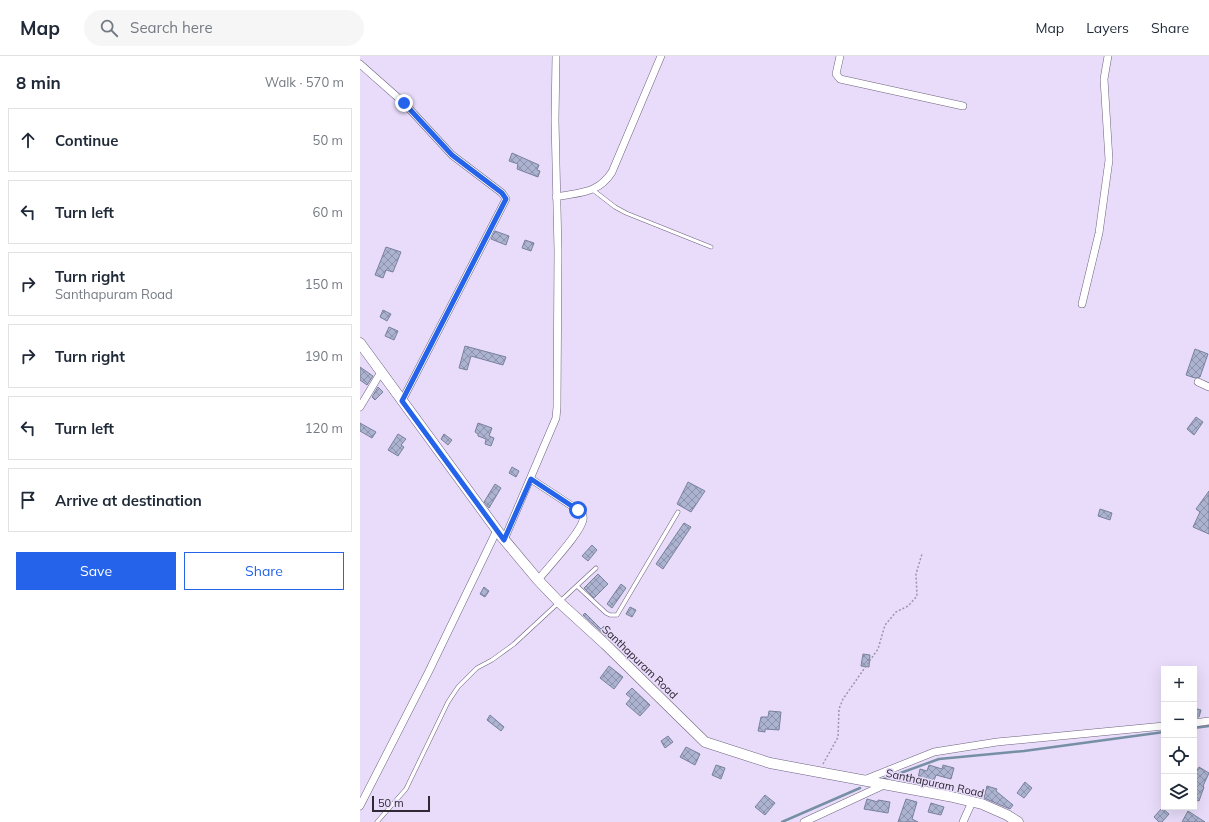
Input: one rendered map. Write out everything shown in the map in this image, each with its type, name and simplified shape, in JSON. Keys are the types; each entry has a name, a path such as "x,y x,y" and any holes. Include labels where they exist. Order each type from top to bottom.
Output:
{"main road":[{"name":"Santhapuram Road","path":"360,344 500,535 538,580 705,742 770,763 862,781 886,784 972,802 1001,812 1018,822"}],"street":[{"path":"360,806 500,535 531,479 556,418 558,251 556,197 556,56"},
{"path":"556,197 593,190 605,183 612,172 661,56"},
{"path":"840,56 836,74 840,79 963,106"},
{"path":"1082,304 1099,233 1109,160 1104,79 1108,56"},
{"path":"360,64 404,103 452,155 502,193 506,199 402,401"},
{"path":"360,407 381,372"},
{"path":"1198,382 1209,387"},
{"path":"531,479 583,514 583,519 576,532 538,580"},
{"path":"1197,723 1209,721"},
{"path":"862,781 934,752 997,742 1161,726"},
{"path":"804,822 886,784"},
{"path":"963,822 972,802"}],"lane":[{"path":"593,190 615,207 626,213 711,247"},
{"path":"577,586 606,613 610,615 617,615 678,512"},
{"path":"377,822 406,789 453,694 477,668 492,660 514,644 596,568"}],"path":[{"path":"820,773 838,737 839,708 843,699 878,648 885,625 896,612 908,606 917,596 916,574 922,554"}],"building":[{"path":"512,153 539,165 537,170 540,171 538,177 517,169 518,164 509,161"},
{"path":"495,231 509,236 506,245 491,239"},
{"path":"525,240 534,243 531,251 522,248"},
{"path":"386,247 401,252 393,272 386,270 383,278 375,275"},
{"path":"383,310 391,314 387,321 380,317"},
{"path":"389,327 398,331 394,340 385,336"},
{"path":"465,346 506,357 503,365 471,356 467,370 459,368"},
{"path":"1195,349 1208,354 1200,377 1195,378 1186,375"},
{"path":"360,367 373,376 367,385 360,380"},
{"path":"378,387 383,392 375,400 372,397"},
{"path":"1196,417 1203,422 1194,435 1187,429"},
{"path":"360,423 376,432 372,438 360,431"},
{"path":"478,423 492,428 489,436 494,438 491,446 485,444 486,439 478,436 475,432"},
{"path":"398,434 406,439 401,445 404,447 398,456 388,450"},
{"path":"444,434 452,440 448,445 441,439"},
{"path":"512,467 519,471 516,477 509,473"},
{"path":"688,482 705,491 691,512 677,504"},
{"path":"495,484 501,488 489,508 484,502"},
{"path":"1209,491 1209,534 1193,527 1200,512 1196,509"},
{"path":"1100,509 1112,513 1110,520 1098,516"},
{"path":"684,523 691,527 663,569 656,564"},
{"path":"592,545 597,550 588,561 582,556"},
{"path":"598,574 608,584 594,598 584,588"},
{"path":"621,584 626,588 612,608 607,604"},
{"path":"484,587 489,591 485,597 480,594"},
{"path":"630,607 636,610 632,617 626,614"},
{"path":"585,613 601,629 604,626 612,633 608,638 583,615"},
{"path":"863,654 870,655 869,667 861,666"},
{"path":"609,666 623,677 614,689 600,678"},
{"path":"632,688 650,705 640,716 626,704 631,698 626,694"},
{"path":"1197,709 1201,710 1199,717 1197,717"},
{"path":"769,711 781,712 779,730 765,729 765,732 758,731 761,717 768,717"},
{"path":"490,715 504,727 501,731 487,720"},
{"path":"668,736 673,742 665,748 661,741"},
{"path":"686,747 700,754 695,765 680,757"},
{"path":"716,765 725,768 721,779 712,775"},
{"path":"929,765 942,769 943,765 954,768 951,779 936,775 932,786 907,782 909,775 918,778 920,769 927,771"},
{"path":"1199,767 1209,773 1203,786 1204,787 1199,801 1197,800 1197,770"},
{"path":"1025,782 1032,788 1024,798 1017,793"},
{"path":"987,786 997,789 996,791 1013,805 1010,809 984,798"},
{"path":"765,795 775,803 765,815 755,807"},
{"path":"867,799 878,802 878,800 890,802 888,813 864,809"},
{"path":"906,799 917,802 912,819 918,822 898,822"},
{"path":"931,803 944,807 941,815 928,812"},
{"path":"1161,809 1169,814 1162,822 1159,822 1154,817"},
{"path":"1188,811 1205,822 1182,822"}],"waterway":[{"path":"1197,728 1209,726"},
{"path":"884,779 939,759 1024,751 1161,732"},
{"path":"782,822 860,788"}],"route":[{"path":"404,103 452,155 502,193 505,196 506,202 402,401 504,540 531,479 578,510"}]}
